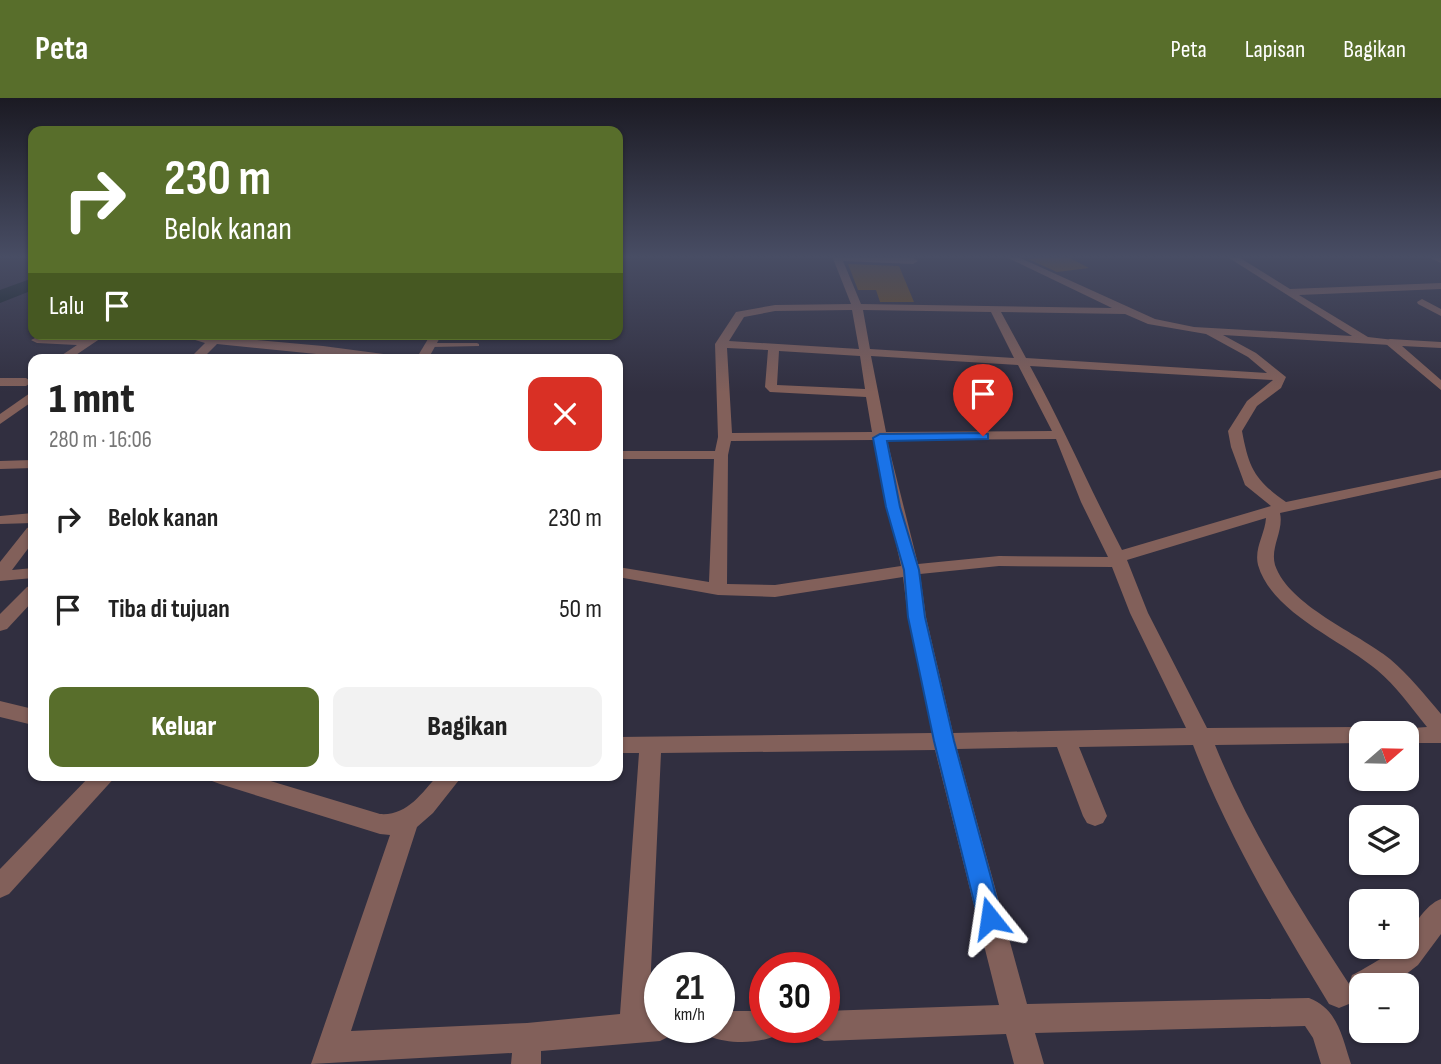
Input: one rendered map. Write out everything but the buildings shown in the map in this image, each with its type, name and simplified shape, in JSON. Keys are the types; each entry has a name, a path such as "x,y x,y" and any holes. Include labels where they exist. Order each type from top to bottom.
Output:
{"street":[{"path":"855,301 893,507 911,570 917,617 944,741 1029,1064"},
{"path":"1104,301 1164,326 1206,331 1441,345"},
{"path":"1302,301 1368,341"},
{"path":"1422,302 1441,313"},
{"path":"718,589 722,455 725,437 721,344 740,314 775,308 857,307 1123,310"},
{"path":"995,310 1061,435 1139,613 1200,735 1215,773 1284,906 1349,982"},
{"path":"1206,331 1252,355 1280,377"},
{"path":"37,340 89,342"},
{"path":"70,354 92,340"},
{"path":"200,354 214,340 335,354"},
{"path":"1390,342 1441,386"},
{"path":"721,344 863,350 1280,377"},
{"path":"774,346 771,387 774,389 871,393"},
{"path":"1277,509 1253,485 1238,447 1235,431 1252,404 1277,385 1280,377"},
{"path":"0,382 28,380"},
{"path":"0,420 28,399"},
{"path":"725,437 1061,435"},
{"path":"623,454 722,455"},
{"path":"0,465 28,464"},
{"path":"623,573 718,589 775,591 911,570 999,561 1117,559 1277,509 1441,474"},
{"path":"1277,509 1275,527 1264,547 1269,570 1281,586 1324,624 1386,667 1441,729"},
{"path":"2,520 28,518"},
{"path":"0,574 28,538"},
{"path":"0,574 28,573"},
{"path":"0,625 28,596"},
{"path":"0,709 28,715"},
{"path":"623,745 1349,735"},
{"path":"1419,735 1441,735"},
{"path":"1065,739 1095,816"},
{"path":"648,952 650,745"},
{"path":"0,886 100,781"},
{"path":"240,781 380,824 391,825 407,821 425,806 447,781"},
{"path":"407,821 328,1056 527,1051 644,1028"},
{"path":"1388,973 1411,956 1441,911"},
{"path":"1316,1016 1349,992"},
{"path":"840,1025 1017,1018 1309,1012 1323,1024 1336,1064"}],"lane":[{"path":"434,340 477,345"}],"route":[{"path":"983,436 880,438 893,507 911,570 917,617 944,741 990,918"}]}
